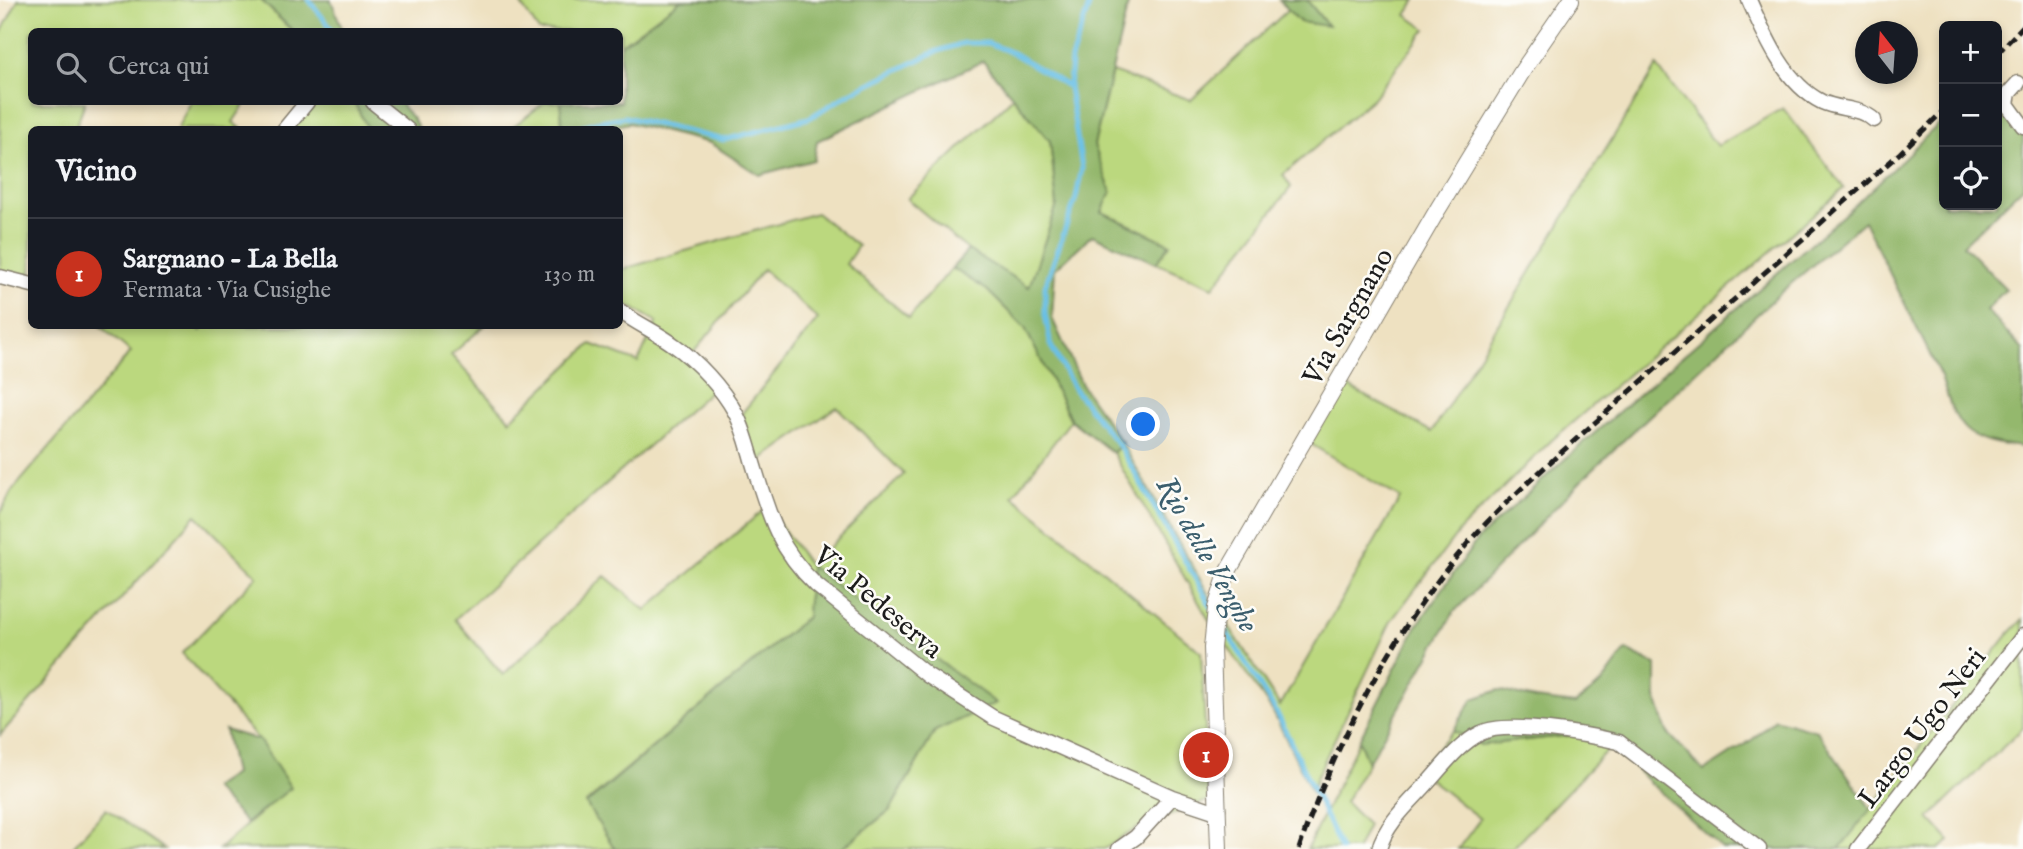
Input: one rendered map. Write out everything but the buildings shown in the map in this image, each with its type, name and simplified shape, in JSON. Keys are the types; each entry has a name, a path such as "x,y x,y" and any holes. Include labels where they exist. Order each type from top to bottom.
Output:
{"street":[{"name":"Via Sargnano","path":"1219,849 1212,674 1216,608 1228,571 1438,209 1523,70 1571,0"},
{"path":"1749,0 1781,62 1809,94 1822,102 1868,114 1874,120"},
{"path":"2018,83 2009,93 2007,104 2023,126"},
{"path":"287,126 305,105"},
{"path":"377,105 403,126"},
{"path":"0,277 28,284"},
{"name":"Via Pedeserva","path":"623,313 683,351 711,379 734,410 779,539 794,562 816,585 927,674 992,717 1172,797 1211,810 1218,808"},
{"name":"Largo Ugo Neri","path":"1858,849 2023,636"},
{"path":"1379,849 1389,828 1466,743 1493,728 1509,727 1599,737 1619,742 1759,849"},
{"path":"1119,849 1136,837 1172,797"}],"green space":[{"path":"18,0 261,0 289,28 28,28 28,105 84,105 76,126 28,126 28,277 0,274 0,35"},
{"path":"261,0 331,0 342,28 290,28"},
{"path":"518,0 681,0 623,43 623,28 537,28"},
{"path":"681,0 1129,0 1094,145 1111,192 1102,212 1170,244 1156,263 1092,235 1055,269 1052,318 1083,387 1122,443 1113,453 1071,420 1025,328 987,290 952,268 968,250 1029,287 1057,205 1050,141 983,61 817,141 814,160 759,175 710,143 629,123 616,126 562,126 561,105 623,105 623,43"},
{"path":"1279,0 1307,0 1328,26 1300,22"},
{"path":"1307,0 1416,0 1406,15 1426,29 1373,98 1283,175 1291,187 1213,287 1156,263 1170,244 1102,212 1094,145 1112,72 1191,100 1288,10 1300,22 1327,25"},
{"path":"1657,66 1717,146 1783,108 1844,188 1551,441 1461,529 1391,621 1317,776 1312,792 1273,712 1209,620 1113,453 1122,443 1209,595 1280,706 1400,498 1309,443 1343,384 1432,432"},
{"path":"1013,97 1050,141 1057,205 1029,288 968,250 907,199"},
{"path":"189,105 244,105 233,122 238,126 179,126"},
{"path":"310,105 356,105 366,126 293,126"},
{"path":"356,105 402,105 417,126 366,126"},
{"path":"541,105 561,105 562,126 514,126"},
{"path":"2002,108 2023,127 2023,187 2002,207"},
{"path":"1939,124 1939,210 1999,210 1963,245 2006,289 1986,310 2023,350 2023,447 1976,437 1959,422 1941,377 1864,221 1779,294 1591,471 1454,612 1368,763 1359,740 1416,627 1477,540 1565,459 1856,204"},
{"path":"816,213 858,246 846,264 909,318 952,268 987,290 1025,328 1071,420 1013,496 1201,652 1209,800 1136,829 1104,849 841,849 890,810 935,731 995,703 810,567 807,617 586,803 615,849 219,849 290,787 259,740 182,653 257,576 196,515 0,735 0,514 11,492 131,352 104,329 481,329 451,355 510,420 591,344 638,362 657,322 623,303 623,269","holes":["763,269 818,319 742,413 755,464 837,407 904,474 810,566 767,507 646,610 605,576 503,675 455,619 716,386 693,353"]},
{"path":"810,566 996,703 935,731 890,810 841,849 615,849 586,804 807,617"},
{"path":"2023,619 2023,728 1929,818 1950,841 1939,849 1839,849 2008,635"},
{"path":"1626,650 1656,665 1656,698 1667,732 1704,771 1753,739 1775,719 1817,731 1871,809 1839,849 1723,849 1648,781 1600,732 1481,745 1453,731 1473,699 1499,690 1535,699 1575,704 1602,683"},
{"path":"225,730 259,740 291,788 246,823 213,788 234,774"},
{"path":"1453,731 1481,745 1600,732 1612,745 1512,849 1458,849 1480,819 1418,770"},
{"path":"1359,740 1368,763 1345,802 1368,825 1357,849 1307,849"},
{"path":"106,809 164,849 71,849"}],"waterway":[{"path":"309,0 331,28"},
{"name":"Rio delle Venghe","path":"1091,0 1071,59 1069,87 1082,168 1076,198 1045,286 1045,314 1051,346 1075,390 1120,447 1212,608"},
{"path":"583,126 625,117 724,140 809,118 852,92 935,52 964,43 988,43 1013,53 1069,87"},
{"name":"Rio delle Venghe","path":"1219,620 1277,713 1341,849"}],"railway":[{"path":"2002,49 2023,26"},
{"path":"1299,849 1328,774 1385,660 1419,606 1469,542 1556,457 1900,153 1939,115"}],"place":[{"name":"Sargnano - La Bella","path":"1206,755"}]}
